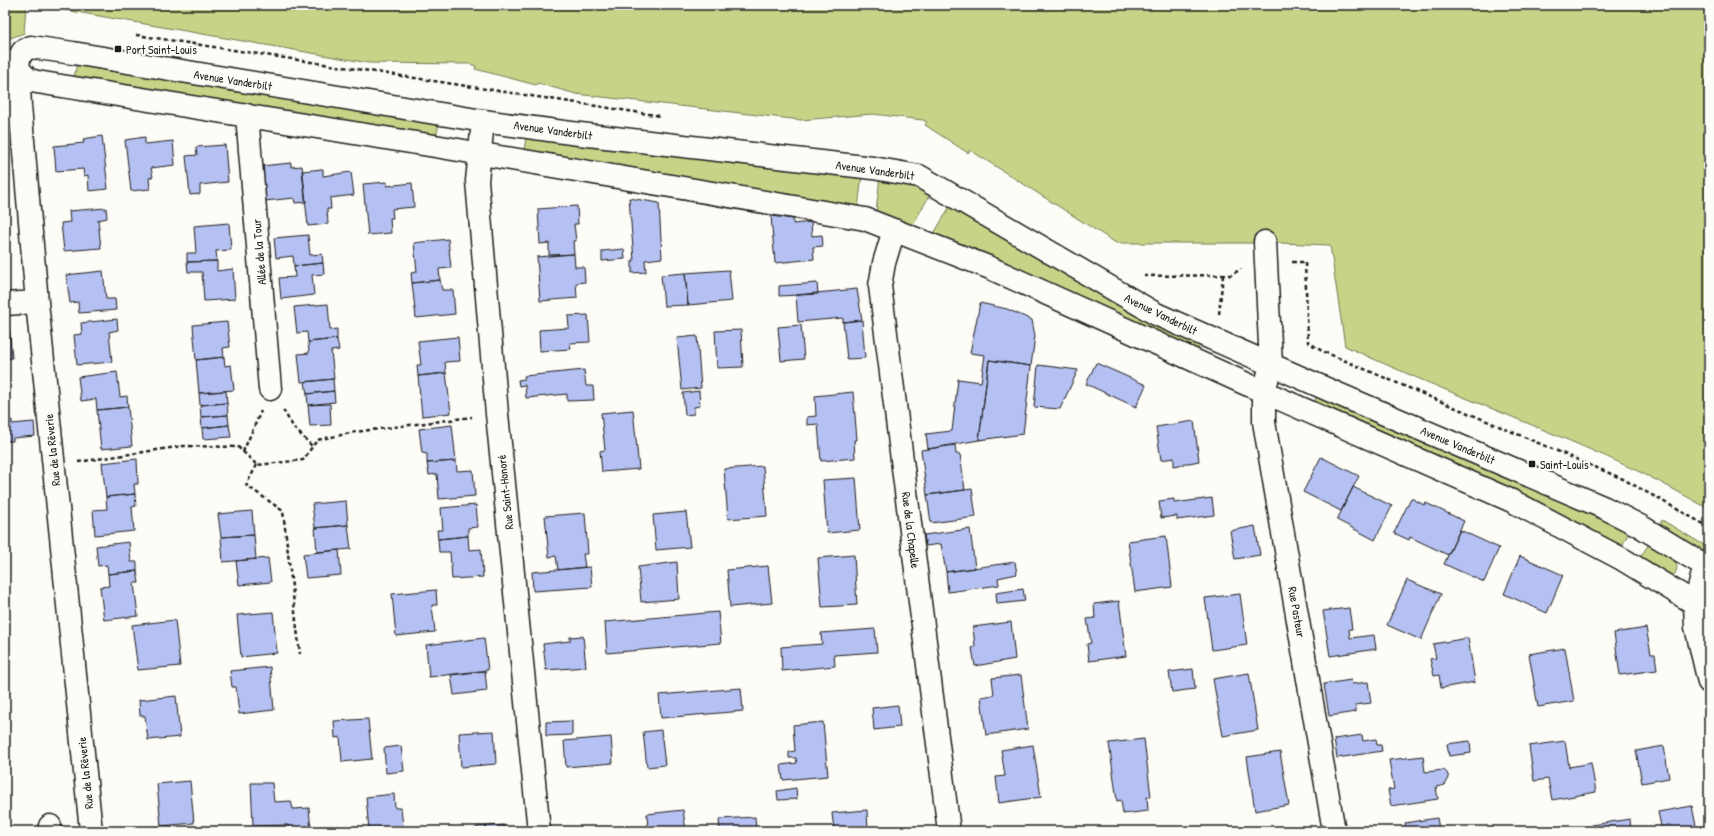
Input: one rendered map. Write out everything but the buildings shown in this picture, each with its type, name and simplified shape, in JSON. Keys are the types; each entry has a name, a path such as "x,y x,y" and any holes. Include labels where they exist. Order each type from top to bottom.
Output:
{"street":[{"name":"Avenue Vanderbilt","path":"12,69 23,51 31,47 483,121 579,134 872,168 919,176 1156,314 1271,365 1605,508 1640,526 1707,567"},
{"path":"12,69 29,80 37,82 479,153 865,219 988,268 1512,501 1622,559 1702,608"},
{"name":"Rue de la Rêverie","path":"12,69 20,106 37,302 91,831"},
{"name":"Allée de la Tour","path":"247,115 270,389"},
{"name":"Rue Saint-Honoré","path":"483,121 477,181 497,414 539,831"},
{"name":"Rue de la Chapelle","path":"894,230 884,263 880,286 949,831"},
{"name":"Rue Pasteur","path":"1265,242 1271,365 1264,392 1264,422 1334,831"},
{"path":"5,304 37,302"},
{"path":"1707,567 1702,608 1696,628 1709,682"}],"path":[{"path":"1286,261 1305,262 1308,342 1322,351 1623,479 1709,527"},
{"path":"1218,318 1220,312 1223,275"},
{"path":"270,389 294,428 312,446"},
{"path":"243,452 270,389"},
{"path":"54,466 183,446 238,447 257,465 303,460 317,440 355,432 497,414"},
{"path":"257,465 246,485 283,512 300,654"}],"green space":[{"path":"5,5 1709,5 1709,509 1651,477 1605,456 1419,379 1345,346 1330,245 1280,243 1116,243 970,150 968,153 925,125 927,122 923,120 873,114 801,120 576,94 537,83 536,85 475,69 476,66 470,64 369,63 59,9 26,7 24,33 5,40"},
{"path":"77,63 439,123 436,138 74,78"},
{"path":"526,136 862,175 858,208 524,152"},
{"path":"880,176 932,191 912,226 876,213"},
{"path":"952,203 1201,343 1197,352 933,235"},
{"path":"1317,395 1630,530 1621,548 1313,405"},
{"path":"1662,520 1709,548 1709,557 1659,527"},
{"path":"1650,542 1665,551 1674,560 1677,570 1674,575 1670,576 1640,558"}],"place":[{"name":"Port Saint-Louis","path":"118,49"},
{"name":"Saint-Louis","path":"1532,464"}]}
